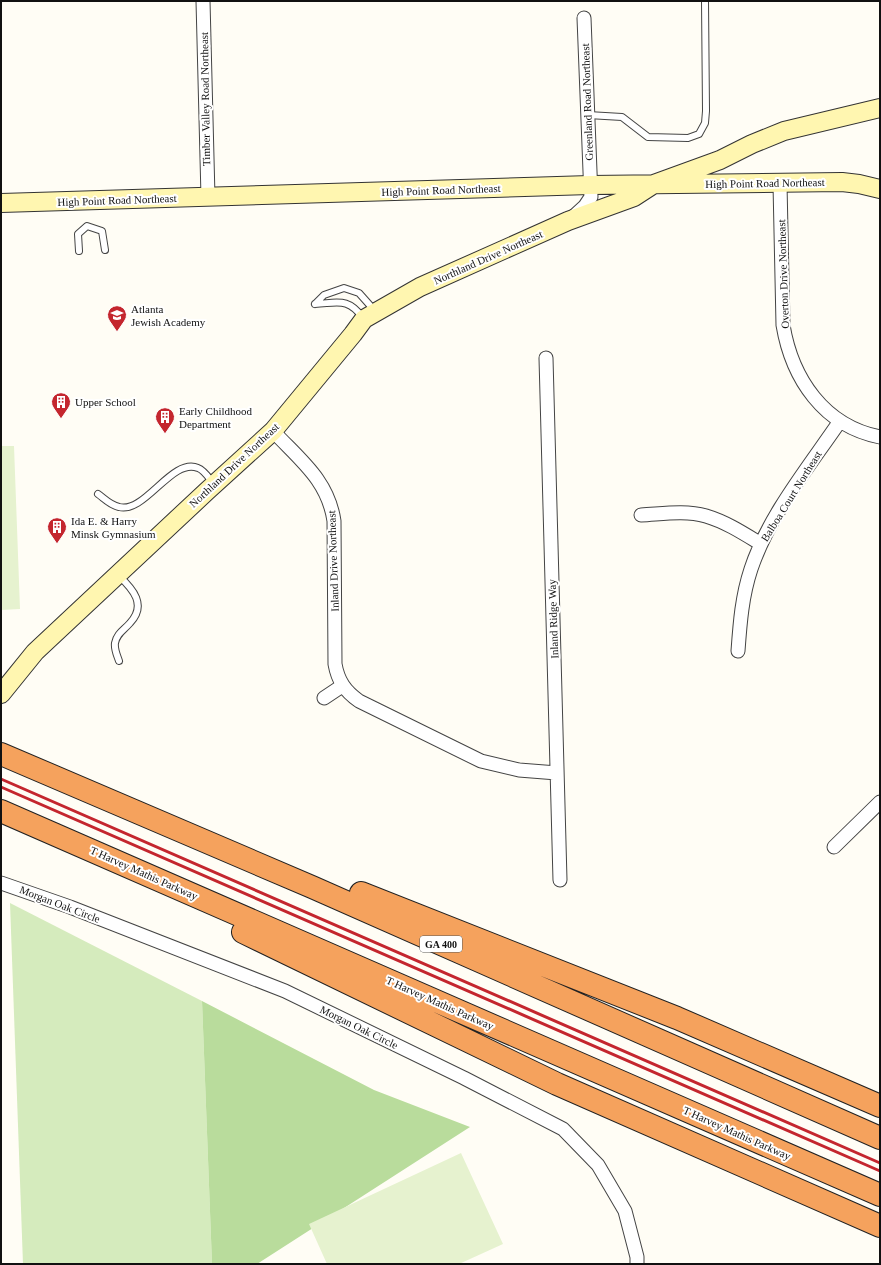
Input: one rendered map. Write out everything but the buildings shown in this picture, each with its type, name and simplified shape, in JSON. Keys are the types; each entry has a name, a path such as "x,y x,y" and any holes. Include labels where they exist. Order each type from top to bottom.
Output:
{"highway":[{"name":"GA 400","path":"1,754 312,887 880,1138"},
{"name":"T Harvey Mathis Parkway","path":"1,811 880,1195"},
{"path":"22,820 328,974 557,1084 880,1226"},
{"path":"312,887 370,896 677,1018 880,1106"},
{"path":"792,1187 880,1237"}],"street":[{"name":"Timber Valley Road Northeast","path":"203,1 208,197"},
{"name":"Greenland Road Northeast","path":"584,18 590,185"},
{"name":"Northland Drive Northeast","path":"4,689 35,652 273,431 369,315 420,287 568,221 634,197 654,184 720,160 752,144 784,131 880,108"},
{"name":"High Point Road Northeast","path":"1,203 590,185 780,184 842,182 880,189"},
{"name":"Overton Drive Northeast","path":"780,184 783,325 787,345 795,368 807,389 823,407 840,420 868,435 880,437"},
{"name":"Northland Drive Northeast","path":"568,221 586,206 592,197 590,185"},
{"name":"Inland Ridge Way","path":"546,358 560,880"},
{"name":"Balboa Court Northeast","path":"738,650 744,598 751,570 761,544 778,514 840,420"},
{"name":"Inland Drive Northeast","path":"273,431 318,478 328,496 332,508 334,521 335,664 337,675 342,686 350,695 359,701 481,761 519,770 557,773"},
{"path":"641,515 682,513 705,516 732,527 761,544"},
{"path":"324,698 342,686"},
{"path":"834,847 880,802"},
{"name":"Morgan Oak Circle","path":"1,883 70,907 285,991 464,1078 562,1129 598,1165 625,1211 637,1257 637,1264"}],"lane":[{"path":"588,115 622,117 648,137 688,138 699,134 705,123 704,1"},
{"path":"79,252 78,234 87,226 102,232 105,250"},
{"path":"344,288 359,293 369,315 347,303 315,304 324,294 344,288"},
{"path":"98,494 111,505 120,508 132,506 170,476 191,467 199,468 214,485"},
{"path":"118,575 133,590 137,604 134,619 121,631 115,643 115,652 119,661"}],"green space":[{"path":"1,446 14,446 20,609 1,610"},
{"path":"10,903 202,1001 212,1264 23,1264"},
{"path":"202,1001 374,1090 470,1127 257,1264 212,1264"},
{"path":"461,1153 503,1244 459,1264 327,1264 309,1224"}],"railway":[{"path":"1,779 880,1163"},
{"path":"1,787 880,1171"}],"place":[{"name":"Atlanta Jewish Academy","path":"117,332"},
{"name":"Upper School","path":"61,419"},
{"name":"Early Childhood Department","path":"165,434"},
{"name":"Ida E. & Harry Minsk Gymnasium","path":"57,544"}]}
